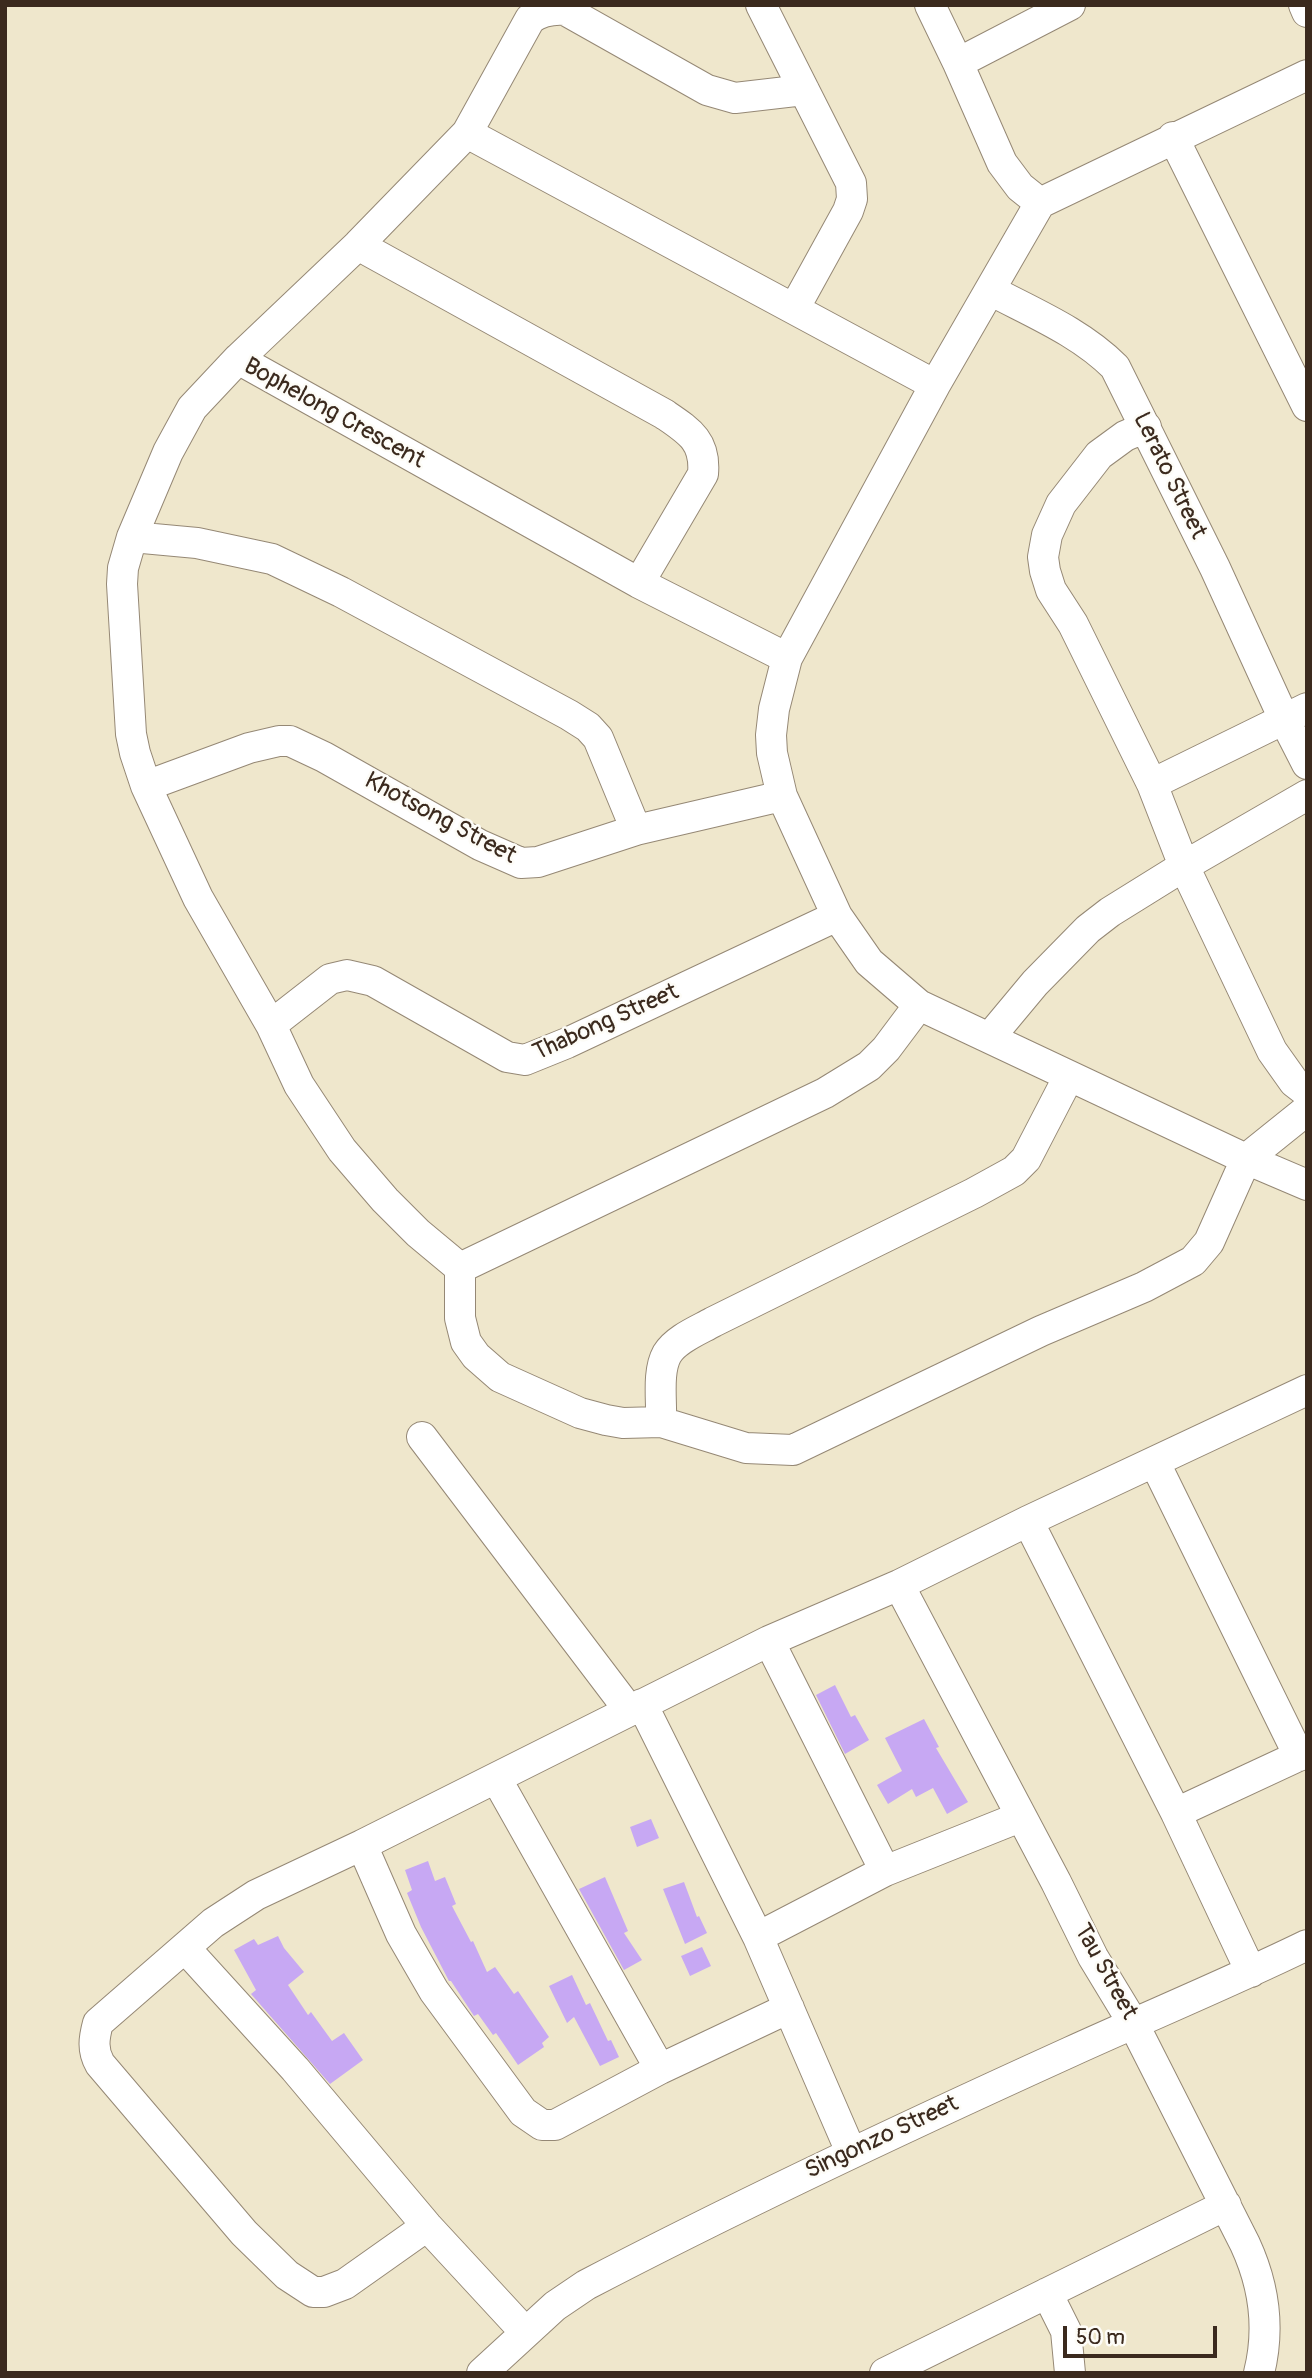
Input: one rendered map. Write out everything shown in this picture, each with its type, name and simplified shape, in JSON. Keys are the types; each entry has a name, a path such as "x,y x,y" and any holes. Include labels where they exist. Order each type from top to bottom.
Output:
{"street":[{"path":"761,5 851,183 852,199 848,211 794,309"},
{"path":"930,5 1002,163 1020,187 1040,203"},
{"path":"958,63 1070,5"},
{"path":"1304,5 1307,12"},
{"path":"238,359 358,245 467,133 530,19 546,11 565,10 707,90 735,97 804,90"},
{"path":"1307,75 1040,203 935,386 787,658 774,709 771,735 772,753 782,796 837,916 869,962 919,1005 1307,1185"},
{"path":"467,133 935,386"},
{"path":"1173,137 1307,406"},
{"path":"358,245 664,414 688,431 698,442 704,458 703,474 639,583"},
{"name":"Lerato Street","path":"990,290 1073,333 1115,367 1214,568 1295,714 1307,764"},
{"name":"Bophelong Crescent","path":"460,1268 418,1233 385,1200 342,1150 299,1085 271,1025 198,898 146,786 131,734 122,596 123,568 132,537 168,452 192,408 238,359 639,583 787,658"},
{"path":"1146,428 1112,444 1086,470 1061,504 1047,535 1043,557 1051,590 1073,624 1152,783 1184,866 1272,1051 1294,1082 1307,1092"},
{"path":"132,537 197,543 272,559 341,592 569,715 588,727 598,738 636,830"},
{"path":"1152,783 1295,714"},
{"name":"Khotsong Street","path":"146,786 249,748 290,741 324,757 480,845 521,863 538,862 636,830 782,796"},
{"path":"990,1037 1035,983 1088,929 1110,912 1307,795"},
{"name":"Thabong Street","path":"271,1025 330,979 347,975 373,981 507,1057 525,1060 567,1043 837,916"},
{"path":"919,1005 886,1049 869,1066 834,1088 460,1268 460,1318 466,1342 476,1356 500,1377 593,1416 623,1423 661,1422 746,1448 793,1450 1041,1331 1144,1287 1193,1261 1209,1242 1246,1159 1307,1110"},
{"path":"661,1422 662,1368 668,1353 683,1340 713,1322 974,1194 1014,1171 1034,1146 1069,1076"},
{"path":"427,2226 345,2284 324,2292 313,2292 287,2275 244,2233 100,2064 94,2054 99,2023 213,1923 284,1881 362,1845 769,1641 899,1585 1028,1521 1155,1463 1303,1400"},
{"path":"422,1437 635,1707 758,1937 851,2152"},
{"path":"1155,1463 1303,1754 1176,1813"},
{"path":"1028,1521 1176,1813 1251,1972"},
{"name":"Tau Street","path":"899,1585 1093,1957 1133,2023 1257,2269 1262,2292 1264,2336 1259,2373"},
{"path":"769,1641 885,1871"},
{"path":"496,1778 660,2069"},
{"path":"758,1937 885,1871 1020,1817"},
{"path":"362,1845 401,1934 434,1991 508,2095 533,2120 542,2125 555,2125 660,2069 789,2008"},
{"name":"Singonzo Street","path":"482,2373 555,2306 586,2284 851,2152 1307,1945"},
{"path":"185,1948 295,2069 427,2226 526,2332"},
{"path":"885,2373 1226,2205"},
{"path":"1047,2293 1066,2332 1070,2373"}],"building":[{"path":"835,1685 851,1717 855,1715 869,1740 845,1754 816,1695"},
{"path":"924,1719 939,1747 936,1748 968,1802 947,1814 933,1788 916,1797 912,1789 888,1804 877,1785 902,1771 885,1738"},
{"path":"651,1819 659,1838 637,1847 630,1827"},
{"path":"428,1861 435,1881 445,1877 456,1904 452,1906 471,1942 473,1941 487,1972 495,1967 514,1994 518,1991 549,2037 542,2043 544,2047 518,2065 496,2033 493,2035 478,2014 474,2016 449,1981 421,1927 407,1893 412,1890 405,1870"},
{"path":"605,1877 628,1931 624,1933 642,1960 624,1970 579,1889"},
{"path":"684,1882 697,1917 699,1916 707,1933 685,1944 663,1889"},
{"path":"278,1936 284,1948 304,1972 288,1985 308,2015 311,2012 332,2041 344,2033 363,2060 330,2084 251,1994 256,1990 234,1950 254,1939 258,1945"},
{"path":"702,1947 711,1966 690,1976 681,1956"},
{"path":"572,1975 586,2005 590,2003 608,2041 611,2040 619,2057 600,2066 574,2017 567,2023 549,1986"}]}
